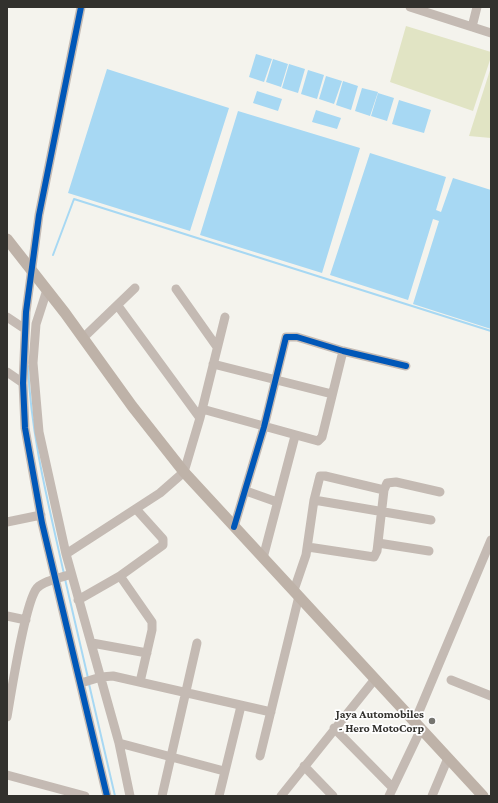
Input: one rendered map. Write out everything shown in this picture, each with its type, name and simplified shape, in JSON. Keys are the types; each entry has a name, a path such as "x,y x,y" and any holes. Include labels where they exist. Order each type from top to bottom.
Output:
{"main road":[{"path":"7,239 83,338 132,406 184,472 483,796"}],"street":[{"path":"81,7 39,215 25,330 23,383 25,428 41,515 64,577 86,682 106,796"},
{"path":"410,7 491,33"},
{"path":"472,27 477,7"},
{"path":"83,338 136,288"},
{"path":"176,289 217,346"},
{"path":"47,290 36,324 33,363 39,432 46,472 66,554 64,577 78,600 92,643 119,743 130,796"},
{"path":"118,306 201,413 264,427 316,441 321,439 343,351"},
{"path":"7,317 25,330"},
{"path":"66,554 171,484 184,472 201,413 225,317"},
{"path":"234,527 264,427 274,379 287,336 297,337 343,351 406,366"},
{"path":"213,364 332,394"},
{"path":"7,372 23,383"},
{"path":"263,558 295,436"},
{"path":"260,756 308,547 318,480 323,475 384,490"},
{"path":"308,547 371,557 376,555 384,490 387,483 391,482 440,492"},
{"path":"246,491 277,502"},
{"path":"314,500 431,520"},
{"path":"78,600 120,576 164,544 163,539 136,508"},
{"path":"7,522 41,515"},
{"path":"334,728 391,792 491,540"},
{"path":"378,543 429,551"},
{"path":"120,576 152,619 152,630 140,682"},
{"path":"7,716 9,700 30,603 38,588 64,577"},
{"path":"7,616 26,620"},
{"path":"92,643 147,653"},
{"path":"162,796 198,643"},
{"path":"86,682 101,677 113,676 186,694 271,712"},
{"path":"281,796 334,728 375,679"},
{"path":"451,680 491,696"},
{"path":"219,796 241,706"},
{"path":"119,743 224,771"},
{"path":"432,796 448,758"},
{"path":"304,766 333,796"},
{"path":"7,775 85,796"}],"green space":[{"path":"406,26 491,52 491,57 473,111 390,82"},
{"path":"491,67 491,138 469,136"}],"water":[{"path":"256,54 272,59 264,82 249,77"},
{"path":"273,59 288,64 281,87 266,82"},
{"path":"289,64 305,69 298,93 282,88"},
{"path":"107,69 229,108 190,231 68,193"},
{"path":"308,70 324,75 317,99 301,94"},
{"path":"326,76 342,81 334,104 319,99"},
{"path":"343,81 358,86 351,110 336,105"},
{"path":"362,88 378,92 370,116 355,111"},
{"path":"257,91 282,99 278,111 253,103"},
{"path":"378,93 394,98 387,121 371,116"},
{"path":"399,100 431,110 424,133 392,124"},
{"path":"316,110 341,118 337,129 312,122"},
{"path":"238,111 360,148 322,273 200,235"},
{"path":"370,153 446,177 436,210 441,212 453,178 491,190 491,329 413,304 439,221 433,219 408,300 330,275"}],"waterway":[{"path":"53,255 74,199 491,331"},
{"path":"28,366 37,445 64,574"},
{"path":"65,579 88,678"},
{"path":"89,684 115,796"}],"cycle path":[{"path":"81,7 39,215 26,312 23,383 25,428 42,523 107,796"},
{"path":"234,527 264,427 286,337 297,337 343,351 406,366"}],"place":[{"name":"Jaya Automobiles - Hero MotoCorp","path":"432,721"}]}
